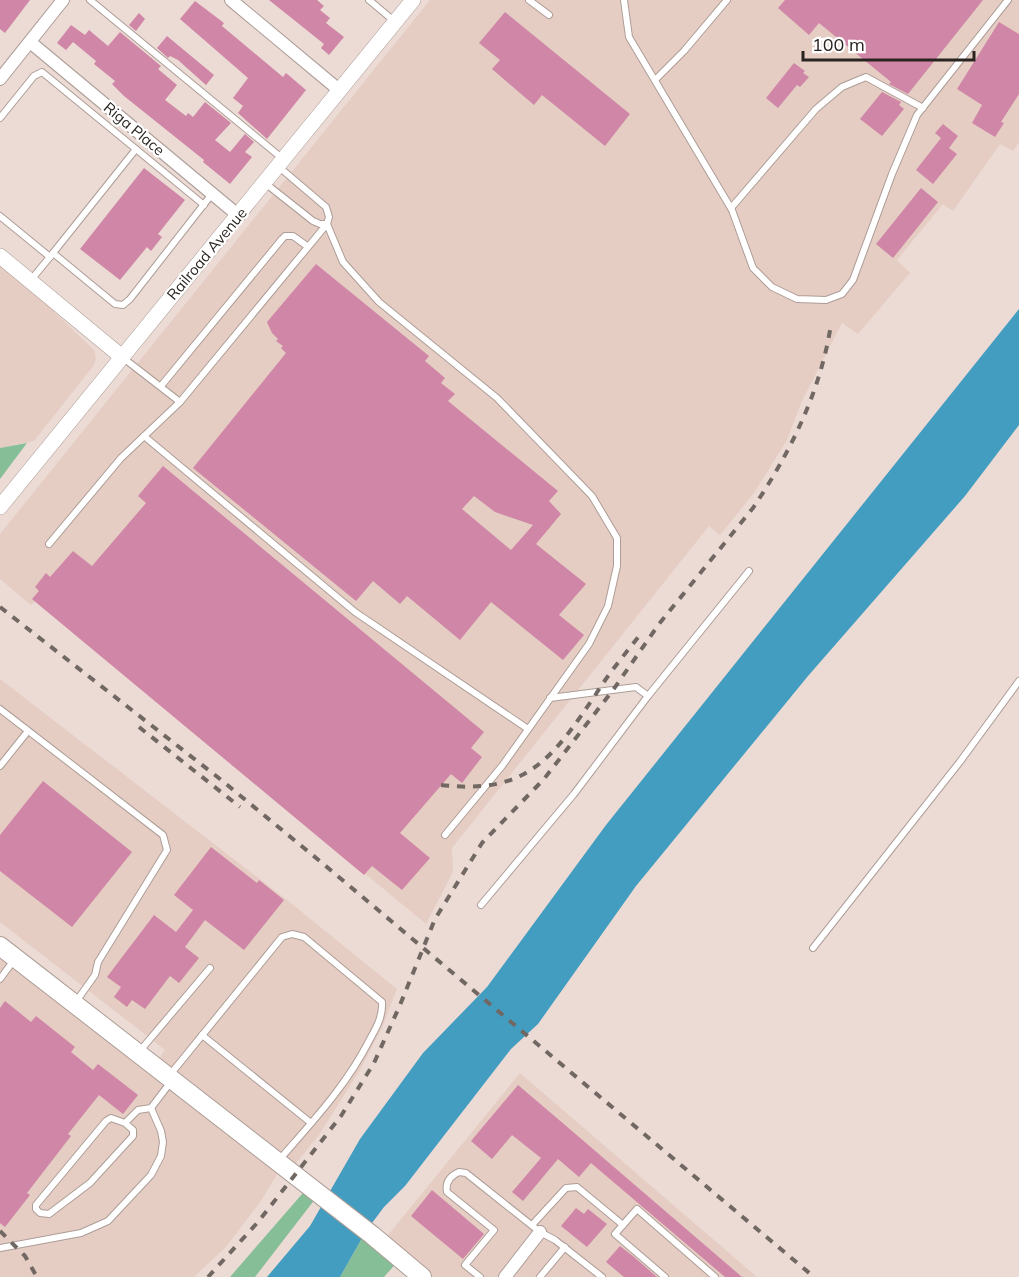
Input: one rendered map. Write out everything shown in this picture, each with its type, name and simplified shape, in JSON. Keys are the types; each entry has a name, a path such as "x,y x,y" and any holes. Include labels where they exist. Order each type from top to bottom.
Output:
{"main road":[{"path":"0,946 372,1235 422,1277"}],"street":[{"path":"0,78 63,0"},
{"path":"231,0 339,90"},
{"name":"Railroad Avenue","path":"0,507 413,0"},
{"name":"Riga Place","path":"30,42 239,216"},
{"path":"0,256 122,357"},
{"path":"505,1277 536,1229"}],"lane":[{"path":"49,544 121,458 180,402 327,224 330,217 326,207 281,163 90,0"},
{"path":"369,0 395,22"},
{"path":"529,0 549,15"},
{"path":"624,0 629,37 731,208 753,268 772,287 797,299 826,300 842,294 853,280 892,174 917,115 1008,0"},
{"path":"655,80 684,51 727,0"},
{"path":"0,118 34,76 42,72 204,205"},
{"path":"731,208 816,109 842,87 866,77 923,108"},
{"path":"30,281 135,148 142,135"},
{"path":"157,166 166,155"},
{"path":"265,183 314,221 327,224"},
{"path":"0,216 115,304 123,305 213,194"},
{"path":"327,224 343,262 380,302 497,398 592,496 617,538 617,566 608,606 589,644 502,766 445,835"},
{"path":"161,386 285,236 293,236 307,246"},
{"path":"122,357 180,402"},
{"path":"144,436 355,612 528,729"},
{"path":"481,905 574,794 648,696 749,571"},
{"path":"813,948 959,763 1019,681"},
{"path":"550,698 636,687 648,696"},
{"path":"0,709 163,835 167,850 98,962 95,975 74,1004"},
{"path":"0,766 28,731"},
{"path":"125,1123 138,1110 151,1108 202,1035 282,937 292,934 304,937 382,1002 382,1010 356,1067 339,1092 278,1162"},
{"path":"0,979 16,958"},
{"path":"138,1053 210,968"},
{"path":"202,1035 311,1123"},
{"path":"0,1248 81,1233 108,1221 151,1175 161,1156 163,1142 161,1131 151,1108"},
{"path":"111,1118 125,1123 132,1130 133,1136 90,1183 49,1214 40,1213 36,1205 106,1121 111,1118"},
{"path":"480,1277 465,1265 494,1230 447,1192 446,1186 453,1174 459,1172 466,1173 536,1229 565,1247 602,1277"},
{"path":"536,1229 566,1188 577,1187 623,1225"},
{"path":"665,1277 615,1234 637,1209 715,1277"},
{"path":"540,1277 565,1247"}],"shaded area":[{"path":"430,0 1019,0 1019,142 1013,151 1000,144 953,211 943,204 897,260 910,273 858,334 842,323 802,401 787,440 754,493 720,535 709,526 452,848 453,872 426,924 35,602 31,605 0,579 0,534"},
{"path":"0,266 47,305 94,350 96,358 94,365 34,441 0,448"},
{"path":"0,679 287,900 397,989 382,1028 360,1070 319,1135 293,1167 157,1062 165,1050 0,922"},
{"path":"0,946 282,1166 261,1201 226,1247 194,1277 0,1277"},
{"path":"520,1073 757,1277 428,1277 384,1240"}],"green space":[{"path":"27,443 0,479 0,448"},
{"path":"309,1186 319,1194 255,1277 230,1277"},
{"path":"366,1231 399,1260 384,1277 340,1277"}],"water":[{"path":"1019,309 1019,425 965,496 808,676 636,886 538,1024 511,1049 405,1186 384,1207 366,1231 340,1277 267,1277 310,1226 360,1139 423,1053 487,987 606,825"}],"building":[{"path":"0,0 30,0 5,33 0,29"},
{"path":"269,0 317,0 324,6 320,10 330,18 326,23 344,37 329,55 321,48 324,44"},
{"path":"785,0 983,0 908,94 889,84 891,82 819,23 809,35 778,8"},
{"path":"195,1 224,23 222,26 283,77 286,73 306,90 267,139 238,113 243,106 233,98 248,78 180,19"},
{"path":"505,12 630,114 605,146 542,95 534,105 492,69 500,60 479,43"},
{"path":"139,13 145,19 136,31 129,25"},
{"path":"999,22 1019,34 1019,94 1001,122 1004,123 995,137 972,123 982,105 957,89"},
{"path":"71,25 85,35 89,30 108,46 120,32 161,66 158,69 177,85 165,100 186,116 188,113 193,117 205,102 231,123 215,140 230,152 245,134 254,142 245,152 252,157 230,184 203,162 204,160 124,96 112,84 115,81 94,64 96,61 73,42 66,50 57,43"},
{"path":"167,36 214,75 206,85 178,60 170,56 168,58 157,48"},
{"path":"794,63 809,77 800,87 797,85 778,108 766,98"},
{"path":"882,92 901,102 899,105 904,109 882,136 860,119"},
{"path":"943,124 958,136 949,148 957,154 933,184 916,170 941,138 935,133"},
{"path":"144,168 185,200 158,234 162,237 151,251 147,247 120,280 80,249"},
{"path":"921,188 938,202 893,258 876,244"},
{"path":"316,264 429,356 425,361 445,378 441,383 455,394 448,401 558,491 549,501 561,514 536,544 586,584 559,615 584,635 563,660 491,602 460,640 407,596 400,604 373,581 356,601 193,468 286,353 281,348 283,346 276,341 278,339 267,322","holes":["474,496 495,512 533,525 511,550 462,509"]},
{"path":"163,466 484,732 471,748 482,757 462,783 451,774 400,833 430,858 402,890 372,866 364,875 32,599 39,591 35,587 46,573 50,577 73,551 92,566 146,503 138,496"},
{"path":"43,781 132,852 72,927 0,871 0,835"},
{"path":"211,847 257,883 259,880 284,900 244,950 205,920 185,947 199,958 179,983 170,976 145,1009 132,1000 127,1007 114,997 121,987 107,977 154,915 176,932 193,910 174,895"},
{"path":"5,1001 31,1022 36,1016 75,1047 71,1052 93,1070 98,1064 138,1095 123,1114 99,1095 68,1134 71,1136 27,1193 30,1195 5,1227 0,1223 0,1008"},
{"path":"518,1085 742,1277 725,1277 591,1163 579,1177 558,1159 523,1201 512,1192 541,1158 512,1135 492,1159 471,1141"},
{"path":"432,1190 484,1234 463,1259 411,1216"},
{"path":"576,1208 584,1214 588,1209 607,1224 587,1247 561,1226"},
{"path":"620,1246 657,1277 624,1277 606,1262"}],"railway":[{"path":"208,1277 258,1222 341,1116 374,1063 435,919 482,843 544,779 613,690 659,624 753,508 767,487 812,397 831,324"},
{"path":"0,607 220,779 321,862 814,1277"},
{"path":"441,785 471,787 495,784 516,778 534,768 565,737 640,635"},
{"path":"139,727 240,807"},
{"path":"0,1231 25,1256 37,1277"}]}
